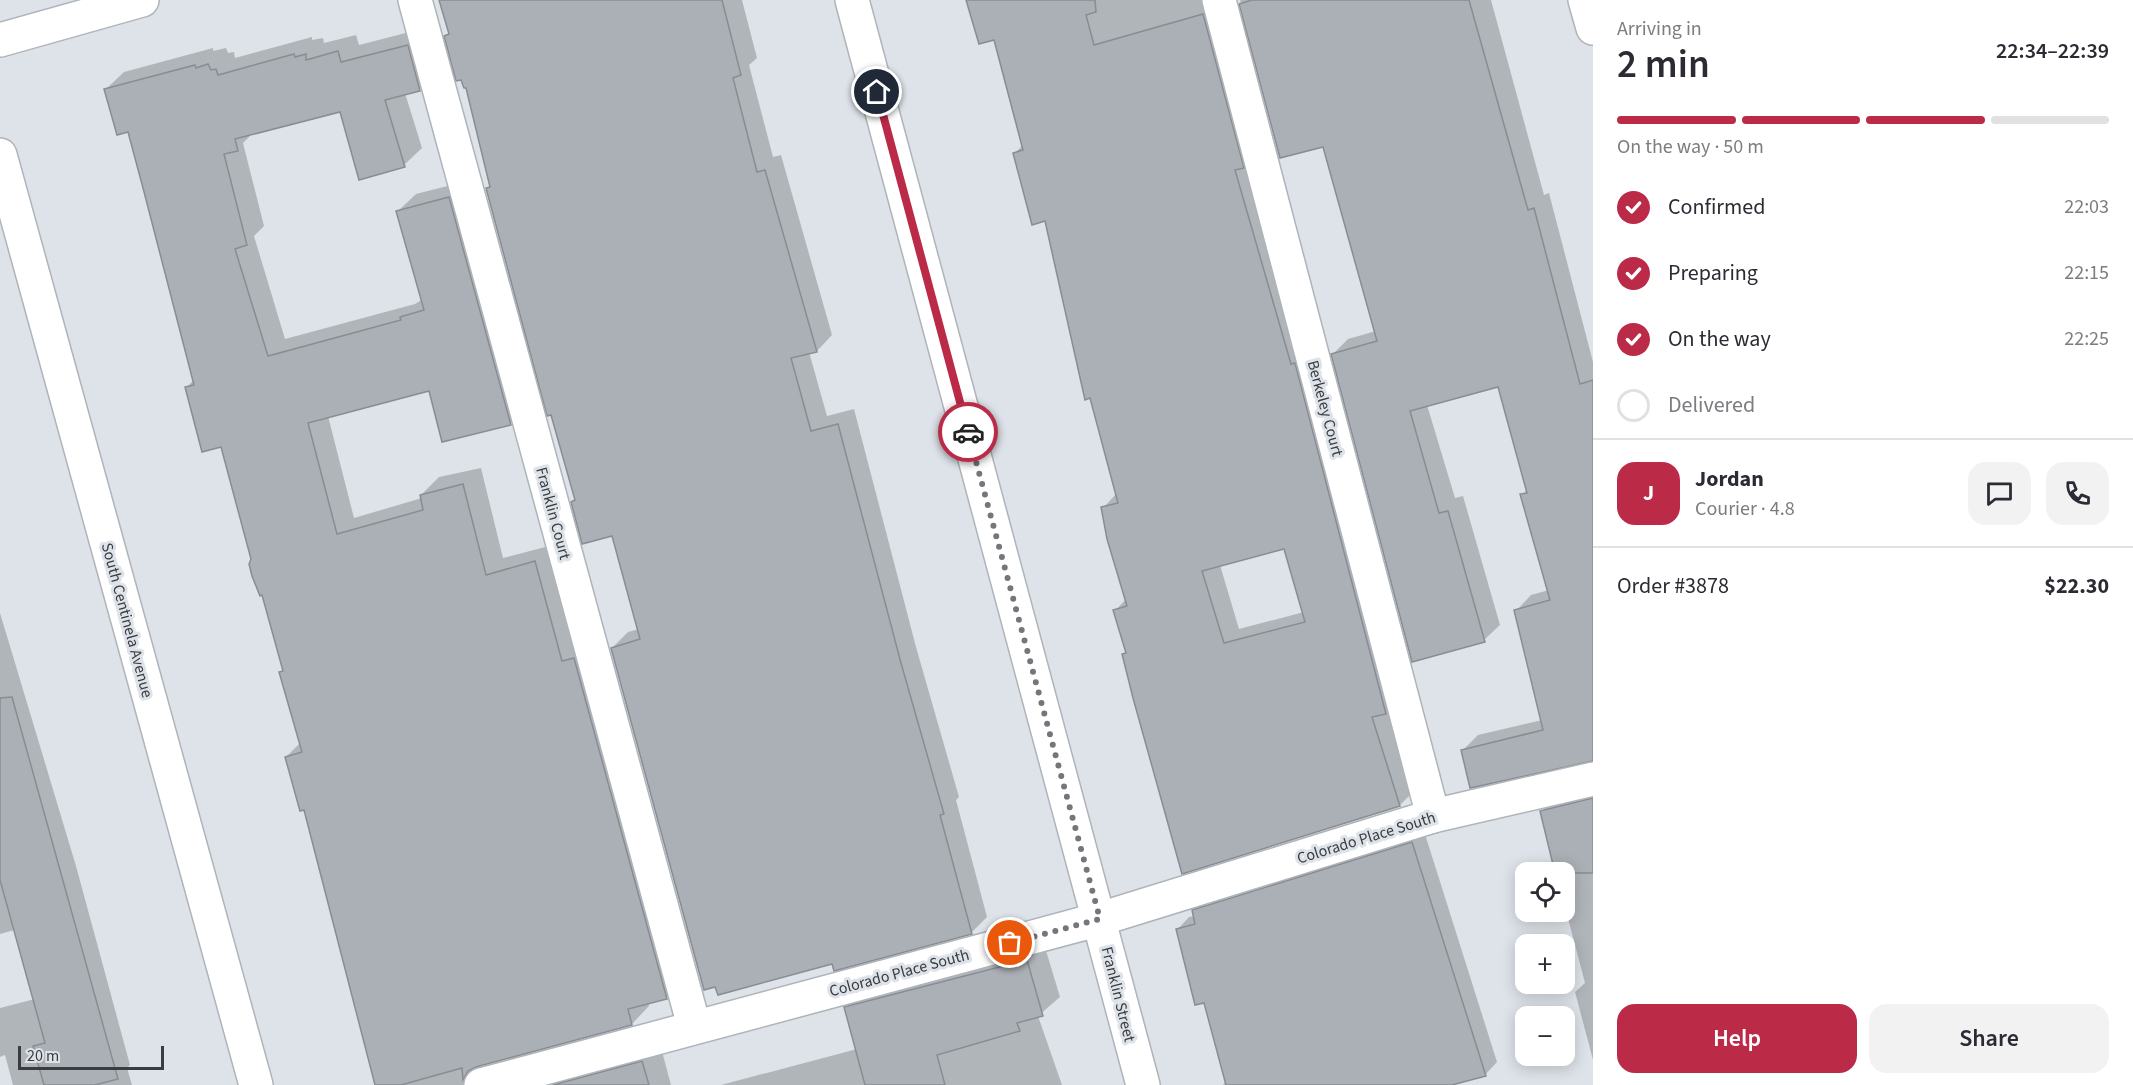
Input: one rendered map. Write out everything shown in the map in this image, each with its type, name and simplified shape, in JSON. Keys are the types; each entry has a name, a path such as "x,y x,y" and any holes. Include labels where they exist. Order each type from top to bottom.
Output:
{"street":[{"path":"0,40 142,0"},
{"name":"Franklin Court","path":"415,0 694,1026"},
{"name":"Franklin Street","path":"852,0 1143,1085"},
{"name":"Berkeley Court","path":"1219,0 1433,816"},
{"path":"1585,0 1593,28"},
{"name":"South Centinela Avenue","path":"0,155 256,1085"},
{"name":"Colorado Place South","path":"481,1085 694,1026 1100,919 1433,816 1593,779"}],"building":[{"path":"439,0 722,0 741,75 733,78 757,172 765,170 817,352 791,358 811,431 838,424 901,663 944,814 940,815 972,934 834,971 832,964 718,995 715,987 704,990 611,648 640,639 612,536 582,544 571,502 575,500 551,415 547,416 486,188 490,187 466,88 461,80 456,81 444,36 449,34"},
{"path":"966,0 1095,0 1096,12 1086,15 1094,45 1203,14 1244,168 1235,170 1291,364 1295,363 1386,714 1372,717 1400,806 1182,874 1133,698 1122,654 1126,653 1113,610 1127,606 1107,539 1101,507 1118,503 1090,398 1085,400 1045,221 1032,225 1013,153 1023,150 994,40 979,44","holes":["1284,549 1305,622 1224,643 1202,571"]},
{"path":"1252,0 1469,0 1528,210 1534,208 1580,384 1593,380 1593,761 1470,788 1461,750 1543,730 1514,610 1550,600 1520,494 1527,493 1498,387 1410,411 1439,513 1448,511 1485,642 1412,662 1331,354 1377,341 1323,147 1280,158 1239,4"},
{"path":"408,45 420,91 385,100 405,167 359,180 340,112 235,139 238,151 224,154 247,245 235,249 268,356 401,320 400,317 424,310 396,211 449,197 511,425 442,442 429,391 308,423 337,534 423,510 420,495 463,484 486,575 535,561 562,661 574,658 667,999 628,1009 632,1025 476,1067 468,1071 463,1080 462,1068 401,1085 375,1085 304,810 300,811 285,757 302,752 279,672 283,671 262,595 260,596 252,576 249,564 251,559 221,447 202,452 185,387 194,385 128,132 117,135 104,89 195,65 196,68 208,64 211,70 216,69 218,75 294,54 295,57 306,54 306,60 338,51 341,62"},
{"path":"12,697 118,1079 95,1085 44,1085 33,1046 45,1043 0,880 0,698"},
{"path":"1593,798 1593,873 1575,873 1575,862 1552,862 1540,811"},
{"path":"1412,842 1486,1076 1452,1085 1226,1085 1204,1003 1195,1005 1176,929 1195,924 1192,910"},
{"path":"1027,960 1043,1016 1017,1023 1020,1031 937,1055 945,1085 865,1085 844,1007"},
{"path":"642,1061 649,1085 553,1085"}],"way so far":[{"path":"968,432 1100,919 1010,943"}],"route":[{"path":"877,92 968,432"}]}
